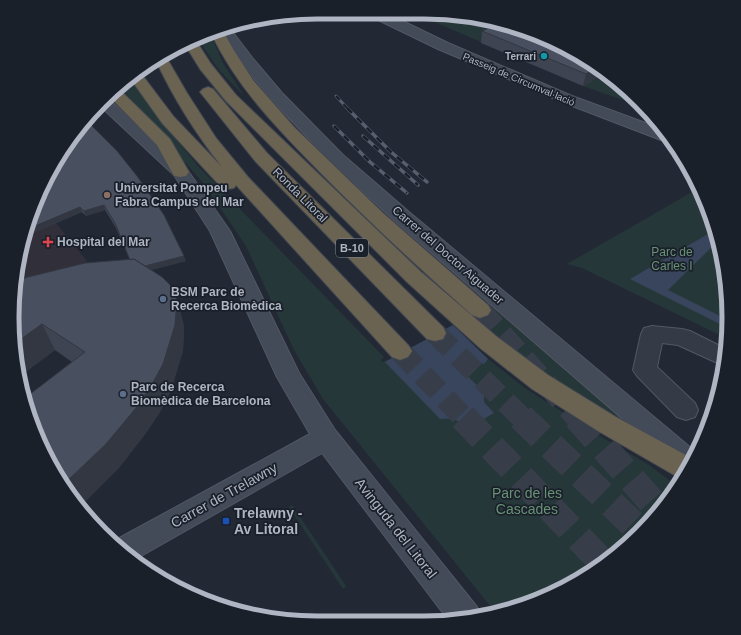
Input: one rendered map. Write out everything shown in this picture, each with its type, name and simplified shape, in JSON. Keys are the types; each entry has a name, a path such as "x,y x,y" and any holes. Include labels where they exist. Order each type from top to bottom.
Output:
{"highway":[{"path":"219,36 245,80 285,128 364,207 480,310"},
{"path":"193,46 205,66 231,98 414,277 488,342 540,382 607,424 682,466"},
{"name":"Ronda Litoral","path":"184,51 200,83 262,157 435,333"},
{"name":"B-10","path":"163,62 179,93 210,141 246,186 400,352"},
{"path":"138,79 168,120 239,196 275,228 316,260"},
{"path":"118,96 164,143 180,172"}],"main road":[{"name":"Passeig de Circumval·lació","path":"387,19 443,46 567,99 657,132"},
{"name":"Passeig de Circumval·lació","path":"410,19 446,37 564,86 643,115"},
{"name":"Carrer del Doctor Aiguader","path":"228,33 265,84 316,138 401,216 686,460"},
{"path":"107,105 180,172 220,231 289,377 326,438"},
{"name":"Carrer de Trelawny","path":"128,548 326,438"},
{"name":"Avinguda del Litoral","path":"326,438 462,613"}],"street":[{"path":"686,410 646,370 652,334 682,337 719,355"}],"shaded area":[{"name":"Hospital del Mar","path":"41,207 87,261 20,295 29,240"}],"green space":[{"name":"Terrari","path":"428,19 482,25 501,29 538,42 573,59 589,69 632,103 583,86"},
{"path":"212,39 223,63 244,96 219,70 201,43"},
{"name":"Parc de les Cascades","path":"133,83 166,128 198,166 384,357 381,360 383,362 453,325 488,359 525,388 598,435 649,465 672,483 635,529 589,566 556,585 538,593 492,608 323,399 294,350 246,246 204,184 123,91"},
{"name":"Parc de Carles I","path":"694,191 712,240 716,259 721,298 721,336 582,268 567,264"},
{"path":"492,306 617,413 622,419 622,423 575,399 471,318"},
{"path":"292,505 346,586 343,589 289,507"}],"water":[{"path":"710,233 713,246 668,290 722,317 722,325 630,279"},
{"path":"453,325 488,359 484,364 460,356 459,368 484,392 484,402 494,413 470,427 455,420 440,419 385,362"}],"building":[{"path":"491,27 519,35 556,50 591,71 586,74 482,31"},
{"name":"Universitat Pompeu Fabra Campus del Mar","path":"90,124 117,151 137,176 164,215 184,256 145,266 134,259 130,260 115,223 104,205 84,211 80,207 33,227 42,203 59,168 69,152"},
{"name":"Parc de Recerca Biomèdica de Barcelona","path":"134,259 162,277 171,286 177,300 175,325 163,364 151,386 136,408 106,444 68,481 50,450 29,395 85,352 42,324 20,340 20,298 22,279 85,263"}],"tunnel":[{"path":"480,310 577,418"},
{"path":"435,333 522,418"},
{"path":"400,351 464,418"},
{"path":"463,417 599,559"},
{"path":"521,417 636,527"},
{"path":"577,417 655,505"}],"railway":[{"path":"336,96 348,109"},
{"path":"348,109 391,152 427,182"},
{"path":"334,126 370,162 407,193"},
{"path":"363,136 418,185"}],"place":[{"name":"Terrari","path":"544,56"},
{"name":"Universitat Pompeu Fabra Campus del Mar","path":"107,195"},
{"name":"Hospital del Mar","path":"48,242"},
{"name":"BSM Parc de Recerca Biomèdica","path":"163,299"},
{"name":"Parc de Recerca Biomèdica de Barcelona","path":"123,394"},
{"name":"Trelawny - Av Litoral","path":"226,521"}]}
